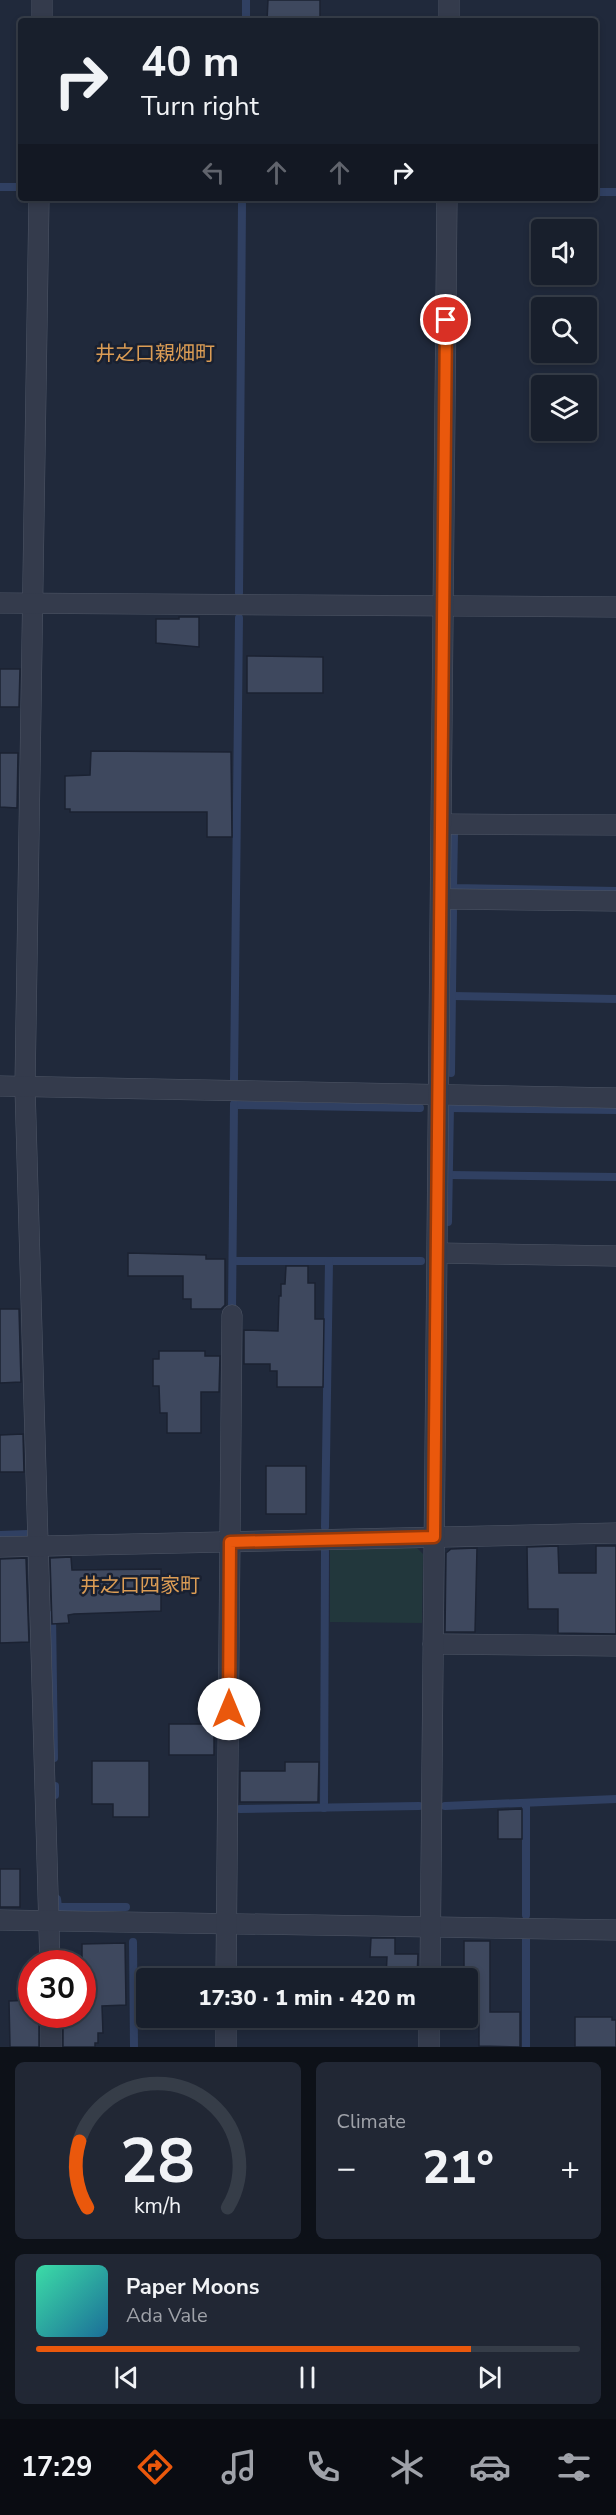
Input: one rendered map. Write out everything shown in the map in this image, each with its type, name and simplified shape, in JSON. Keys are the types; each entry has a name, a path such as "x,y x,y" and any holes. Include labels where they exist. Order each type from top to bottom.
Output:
{"street":[{"path":"42,0 42,18"},
{"path":"449,0 449,18"},
{"path":"39,201 25,1087 50,1950"},
{"path":"430,1968 447,201"},
{"path":"0,603 616,607"},
{"path":"442,824 616,825"},
{"path":"441,899 616,901"},
{"path":"0,1086 616,1098"},
{"path":"438,1253 616,1256"},
{"path":"226,1968 232,1316"},
{"path":"0,1547 616,1533"},
{"path":"433,1644 616,1646"},
{"path":"0,1920 50,1919 616,1930"},
{"path":"51,2028 51,2047"},
{"path":"226,2028 226,2047"},
{"path":"429,2028 429,2047"}],"green space":[{"path":"416,1547 423,1554 422,1623 330,1622 330,1548"}],"building":[{"path":"268,0 320,0 320,18 267,18"},
{"path":"179,617 199,617 199,647 156,643 156,619 179,619"},
{"path":"247,656 323,657 323,693 247,693"},
{"path":"0,669 20,669 19,707 0,707"},
{"path":"91,751 231,752 232,837 207,837 207,812 70,812 70,809 65,809 65,776 90,775"},
{"path":"0,753 18,753 17,808 0,807"},
{"path":"128,1253 206,1255 206,1259 225,1259 225,1305 221,1309 191,1309 191,1299 183,1299 183,1276 128,1276"},
{"path":"286,1266 308,1266 308,1283 315,1283 315,1319 324,1319 323,1387 277,1387 277,1371 270,1371 270,1364 244,1364 244,1330 278,1331 279,1296 281,1296 281,1284 285,1284"},
{"path":"0,1309 19,1309 21,1382 0,1383"},
{"path":"159,1351 205,1351 205,1356 220,1356 219,1392 201,1392 201,1433 167,1433 167,1413 160,1413 159,1386 153,1386 153,1359 159,1359"},
{"path":"23,1434 24,1472 0,1472 0,1435"},
{"path":"266,1466 306,1466 306,1514 266,1514"},
{"path":"558,1546 559,1573 596,1573 596,1546 616,1546 616,1634 558,1633 558,1609 528,1609 527,1547"},
{"path":"477,1548 475,1632 445,1632 446,1553 451,1549"},
{"path":"71,1557 72,1570 161,1569 161,1611 74,1614 68,1615 69,1623 52,1624 50,1558"},
{"path":"26,1558 29,1642 0,1643 0,1559"},
{"path":"169,1724 214,1724 214,1755 169,1755"},
{"path":"92,1761 149,1761 149,1817 113,1817 113,1804 92,1804"},
{"path":"285,1762 319,1762 318,1802 240,1802 240,1771 285,1771"},
{"path":"522,1809 522,1839 498,1839 498,1810"},
{"path":"0,1869 20,1869 20,1907 0,1907"},
{"path":"371,1938 395,1938 395,1954 418,1954 417,1968 386,1968 387,1957 370,1957"},
{"path":"464,1941 490,1941 490,2012 520,2012 520,2047 479,2046 478,1968 464,1968"},
{"path":"125,1943 126,2005 102,2006 103,2033 98,2033 98,2043 95,2043 95,2047 63,2047 63,2028 96,2028 96,1950 82,1950 82,1944"},
{"path":"9,2001 18,2001 18,2028 39,2028 39,2047 10,2047"},
{"path":"575,2017 612,2017 612,2020 616,2020 616,2047 575,2047"}],"waterway":[{"path":"246,0 246,18"},
{"path":"0,187 18,187"},
{"path":"598,192 616,192"},
{"path":"239,593 242,204"},
{"path":"234,1080 239,618"},
{"path":"454,834 453,888 616,891"},
{"path":"451,1073 453,911"},
{"path":"452,996 616,999"},
{"path":"232,1310 234,1104"},
{"path":"234,1105 420,1108"},
{"path":"448,1222 450,1106"},
{"path":"450,1108 616,1110"},
{"path":"449,1175 616,1177"},
{"path":"233,1261 421,1261"},
{"path":"325,1527 329,1261"},
{"path":"0,1535 28,1534"},
{"path":"324,1808 325,1551"},
{"path":"52,1615 54,1758"},
{"path":"55,1786 55,1795"},
{"path":"445,1806 616,1799"},
{"path":"526,1803 526,1915"},
{"path":"240,1809 419,1806"},
{"path":"57,1899 58,1907 126,1907"},
{"path":"526,1939 526,2047"},
{"path":"133,1942 134,2047"}],"district":[{"name":"井之口親畑町","path":"155,353"},
{"name":"井之口四家町","path":"140,1585"}],"route":[{"path":"229,1709 230,1542 434,1537 446,320"}]}
